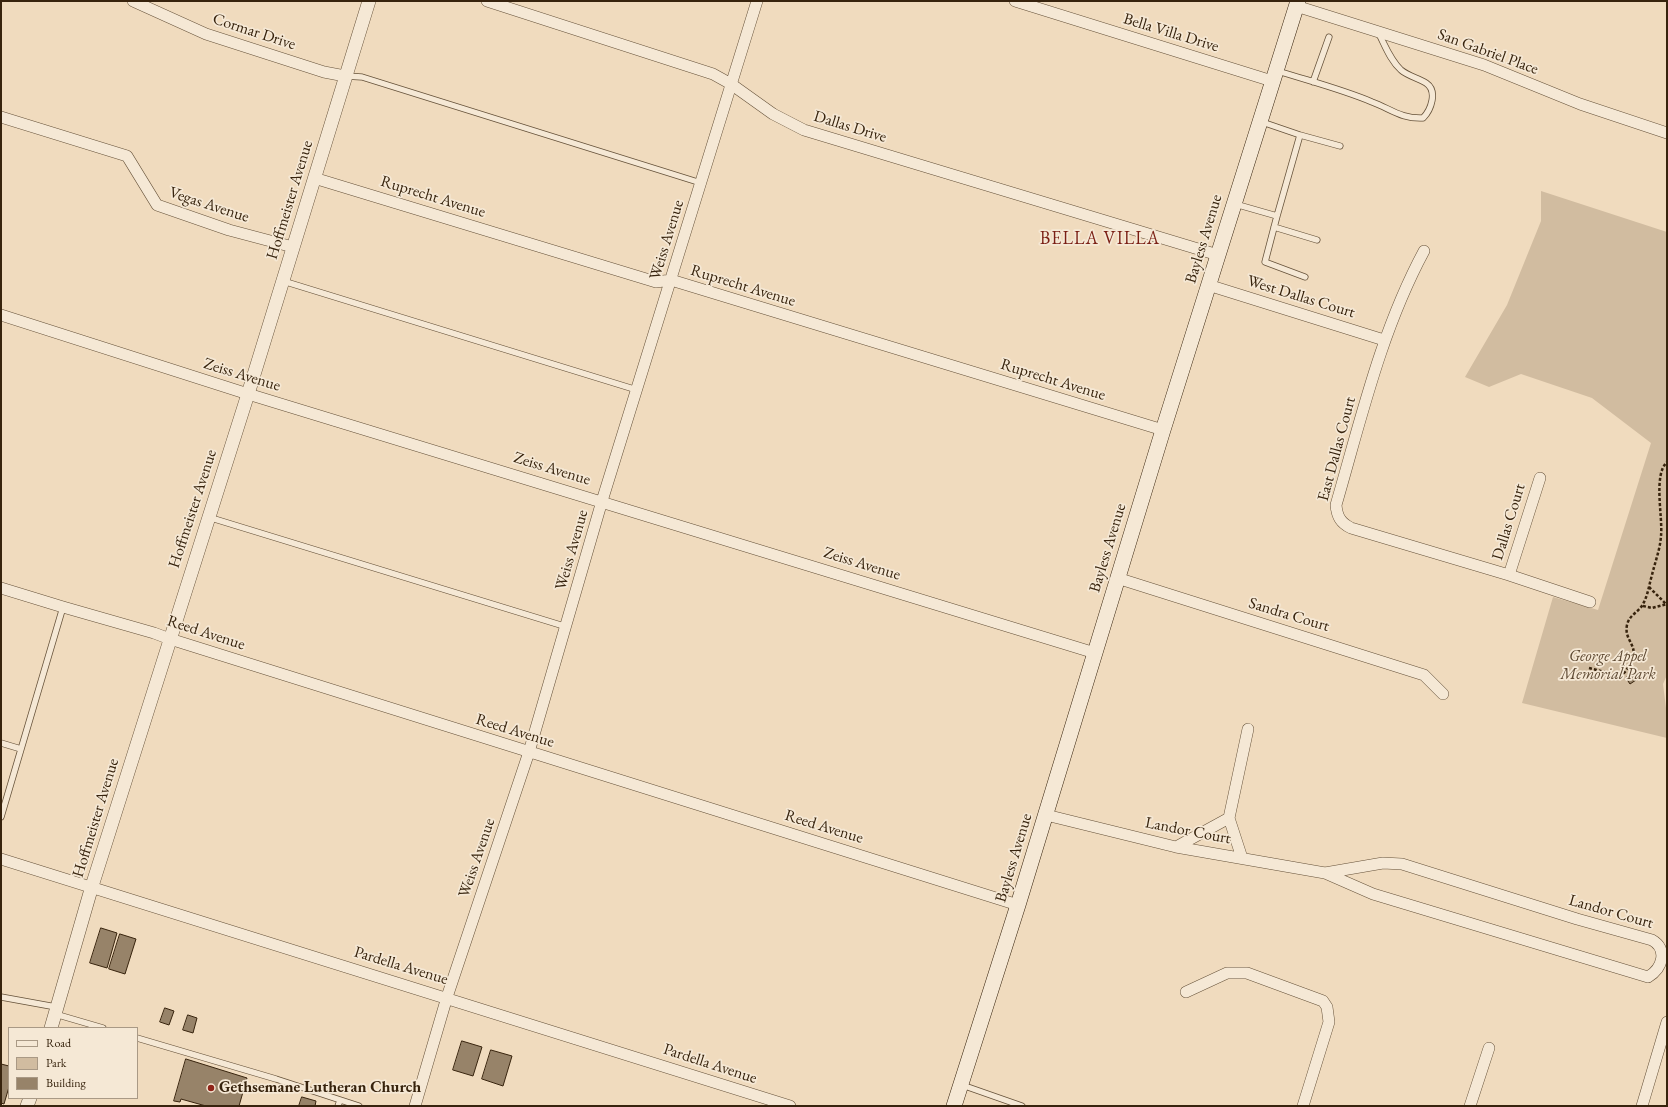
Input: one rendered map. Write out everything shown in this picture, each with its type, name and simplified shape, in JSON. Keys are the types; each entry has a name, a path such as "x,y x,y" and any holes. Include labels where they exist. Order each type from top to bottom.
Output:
{"main road":[{"name":"Bayless Avenue","path":"954,1106 1046,815 1117,578 1297,3"}],"street":[{"name":"Cormar Drive","path":"133,1 206,34 324,72 345,76"},
{"name":"Hoffmeister Avenue","path":"51,1027 92,886 248,394 369,1"},
{"name":"Dallas Drive","path":"487,1 713,74 732,84 773,114 804,130 1218,255"},
{"name":"Weiss Avenue","path":"415,1106 447,997 529,752 567,627 602,501 757,1"},
{"name":"Bella Villa Drive","path":"1015,1 1274,75"},
{"name":"San Gabriel Place","path":"1297,3 1378,32 1484,65 1580,104 1667,134"},
{"name":"Vegas Avenue","path":"1,117 127,156 157,205 229,230 293,247"},
{"name":"Ruprecht Avenue","path":"314,178 656,282 671,280 1163,430"},
{"name":"East Dallas Court","path":"1424,252 1411,275 1384,340 1336,505 1340,521 1351,528 1509,575 1590,602"},
{"name":"West Dallas Court","path":"1208,285 1384,340"},
{"name":"Zeiss Avenue","path":"1,315 248,394 1095,652"},
{"name":"Dallas Court","path":"1509,575 1540,478"},
{"name":"Sandra Court","path":"1117,578 1424,674 1444,694"},
{"name":"Reed Avenue","path":"1,588 154,633 1018,905"},
{"path":"1242,858 1229,818 1248,729"},
{"name":"Landor Court","path":"1046,815 1176,848 1325,873 1373,894 1648,977 1656,972 1662,962 1662,948 1659,944 1652,940 1577,919 1402,864 1383,863 1325,873"},
{"path":"1176,848 1229,818"},
{"name":"Pardella Avenue","path":"1,859 447,997 790,1106"},
{"path":"1186,992 1227,973 1247,973 1316,997 1323,1001 1327,1006 1330,1015 1329,1022 1303,1106"},
{"path":"1642,1106 1667,1022"},
{"path":"1470,1106 1489,1048"}],"lane":[{"path":"1274,75 1313,82 1372,102 1410,119 1423,118 1430,112 1433,97 1428,84 1400,69 1390,55 1378,32"},
{"path":"1313,82 1329,37"},
{"path":"345,76 362,77 701,184"},
{"path":"1260,121 1300,135 1340,146"},
{"path":"1300,135 1265,262 1305,277"},
{"path":"1234,203 1277,216"},
{"path":"1274,227 1317,240"},
{"path":"283,281 637,390"},
{"path":"208,517 567,627"},
{"path":"1,817 63,607"},
{"path":"1,743 21,749"},
{"path":"1,996 56,1011 100,1027"},
{"path":"138,1038 276,1079 359,1106"},
{"path":"961,1085 1022,1106"},
{"path":"338,1106 340,1100"}],"path":[{"path":"1589,668 1613,674 1624,673 1634,657 1633,646 1626,626 1631,616 1643,606 1659,554 1661,536 1659,477 1667,462"},
{"path":"1643,606 1652,608 1666,604 1649,587"}],"green space":[{"name":"George Appel Memorial Park","path":"1541,191 1667,232 1667,675 1663,684 1667,716 1667,738 1522,703 1553,597 1598,610 1651,443 1592,398 1521,374 1489,387 1465,377 1507,305 1541,221"}],"building":[{"path":"1632,674 1636,680 1630,684 1626,678"},
{"path":"101,928 117,933 107,968 90,963"},
{"path":"120,934 136,939 125,974 109,969"},
{"path":"165,1008 174,1011 169,1025 160,1022"},
{"path":"188,1015 197,1018 193,1033 183,1030"},
{"path":"462,1041 482,1047 473,1076 453,1070"},
{"path":"491,1050 512,1056 503,1086 482,1079"},
{"name":"Gethsemane Lutheran Church","path":"186,1059 247,1078 239,1106 206,1106 181,1099 180,1102 174,1101"},
{"path":"1,1064 8,1066 8,1090 4,1104 1,1103"},
{"path":"302,1097 316,1101 315,1106 299,1106"}],"place":[{"name":"Gethsemane Lutheran Church","path":"211,1088"}],"district":[{"name":"BELLA VILLA","path":"1100,239"}]}
